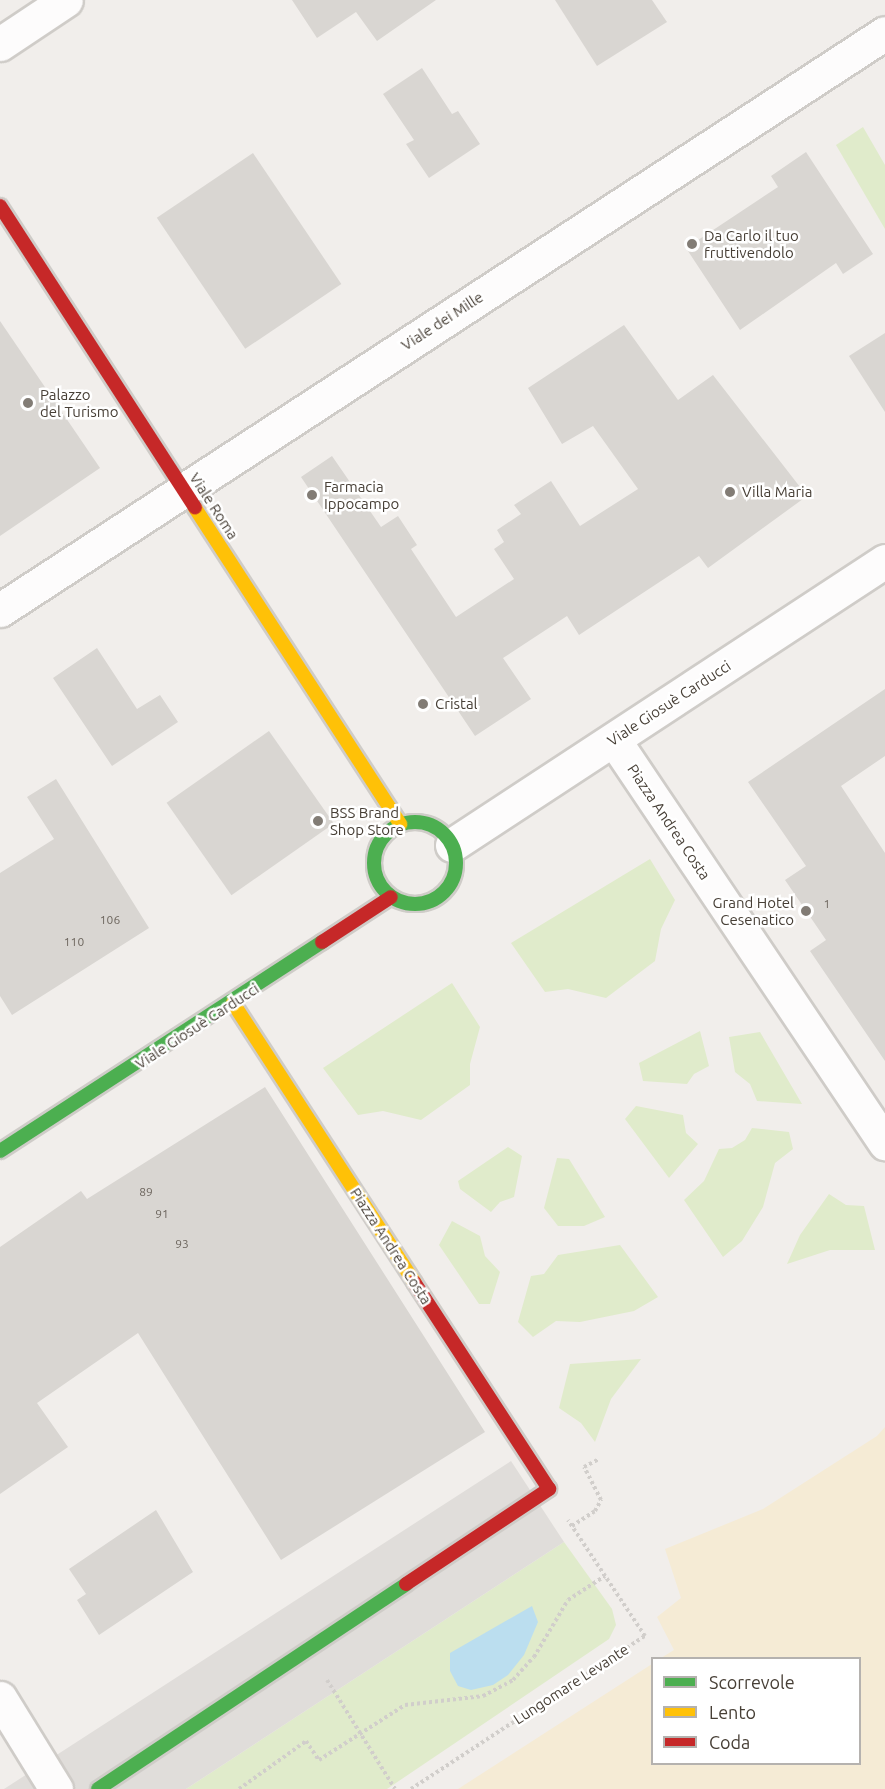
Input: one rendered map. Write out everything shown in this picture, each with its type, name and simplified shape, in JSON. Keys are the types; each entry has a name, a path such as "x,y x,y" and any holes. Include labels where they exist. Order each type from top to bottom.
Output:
{"street":[{"path":"0,44 66,0"},
{"name":"Viale dei Mille","path":"0,610 885,33"},
{"name":"Viale Roma","path":"0,206 400,824"},
{"name":"Viale Giosuè Carducci","path":"452,845 885,561"},
{"name":"Piazza Andrea Costa","path":"614,740 885,1143"},
{"path":"425,823 446,835 452,845 456,872 442,895 417,904 391,897 376,877 375,851 389,830 400,824 425,823"},
{"name":"Viale Giosuè Carducci","path":"0,1151 233,1003 391,897"},
{"name":"Piazza Andrea Costa","path":"233,1003 549,1489"},
{"path":"98,1789 549,1489"},
{"path":"0,1698 56,1789"}],"path":[{"path":"572,1526 596,1511 601,1500 584,1467 599,1459"},
{"name":"Lungomare Levante","path":"411,1789 645,1636 549,1489"},
{"path":"239,1789 306,1741 319,1760 405,1705 483,1696 513,1680 534,1657 568,1600 605,1576"},
{"path":"307,1649 362,1733 395,1789"}],"green space":[{"path":"863,127 885,165 885,229 836,145"},
{"path":"650,859 675,900 661,929 655,961 606,998 568,989 545,992 511,943"},
{"path":"452,983 480,1027 470,1064 470,1085 421,1120 383,1111 358,1115 323,1068"},
{"path":"700,1031 709,1066 694,1074 687,1084 643,1081 639,1063"},
{"path":"760,1032 802,1104 757,1101 750,1084 735,1072 729,1037"},
{"path":"636,1106 683,1115 686,1133 698,1144 669,1178 625,1119"},
{"path":"752,1128 789,1132 793,1149 775,1163 763,1207 742,1241 723,1257 684,1200 704,1181 719,1149 732,1148 745,1140"},
{"path":"508,1147 522,1156 514,1197 500,1202 491,1212 460,1189 458,1181"},
{"path":"557,1158 569,1159 605,1217 584,1226 558,1226 544,1208"},
{"path":"829,1194 846,1205 864,1206 875,1250 830,1250 787,1264 800,1235"},
{"path":"452,1221 480,1236 485,1256 500,1272 490,1304 479,1304 439,1245"},
{"path":"620,1245 658,1297 634,1311 580,1322 556,1321 533,1337 518,1322 531,1276 544,1274 558,1255"},
{"path":"641,1359 611,1399 595,1442 581,1423 559,1408 570,1364"},
{"path":"564,1542 612,1609 616,1625 609,1639 387,1789 186,1789"}],"sand":[{"path":"885,1427 885,1789 458,1789 651,1665 651,1765 861,1765 861,1657 663,1657 674,1650 657,1617 681,1598 665,1549 763,1509 877,1436"}],"shaded area":[{"path":"511,1461 564,1542 186,1789 4,1789"}],"water":[{"path":"532,1606 538,1622 524,1655 508,1675 493,1685 471,1690 458,1686 450,1671 450,1653"}],"building":[{"path":"292,0 436,0 377,41 356,12 317,38"},
{"path":"555,0 652,0 667,22 597,66"},
{"path":"422,68 452,114 458,111 480,144 429,178 406,144 414,140 383,94"},
{"path":"806,152 873,254 843,274 836,263 740,330 686,248 778,187 771,176"},
{"path":"253,153 341,284 245,349 157,218"},
{"name":"Palazzo del Turismo","path":"0,321 100,468 0,536"},
{"path":"624,325 678,400 713,375 807,496 708,568 699,556 579,635 567,616 503,658 531,699 475,736 301,477 332,456 381,527 398,516 417,545 411,549 456,617 514,579 494,549 504,542 497,530 521,514 514,505 551,481 580,526 638,489 593,426 562,444 528,388"},
{"path":"885,333 885,412 849,356"},
{"path":"97,648 137,709 160,695 178,722 112,766 53,678"},
{"path":"885,689 885,756 841,786 885,853 885,1061 810,951 826,940 785,880 806,866 748,782"},
{"path":"269,731 334,824 231,895 167,803"},
{"path":"56,779 149,928 12,1015 0,996 0,873 54,839 27,797"},
{"path":"265,1087 485,1432 281,1560 138,1333 37,1403 68,1447 0,1494 0,1247 81,1191 87,1199"},
{"path":"156,1510 193,1572 99,1635 77,1600 86,1594 69,1569"}],"traffic: fast":[{"path":"415,822 431,825 444,834 453,847 456,863 453,879 444,892 431,901 415,904 399,901 386,892 377,879 374,863 377,847 386,834 399,825 415,822"},
{"path":"0,1151 322,942"},
{"path":"98,1789 406,1584"}],"traffic: slow":[{"path":"195,508 400,824"},
{"path":"233,1003 414,1282"}],"traffic: jam":[{"path":"0,206 195,508"},
{"path":"322,942 391,897"},
{"path":"406,1584 549,1489 414,1282"}],"place":[{"name":"Da Carlo il tuo fruttivendolo","path":"692,244"},
{"name":"Palazzo del Turismo","path":"28,403"},
{"name":"Villa Maria","path":"730,492"},
{"name":"Farmacia Ippocampo","path":"312,495"},
{"name":"Cristal","path":"423,704"},
{"name":"BSS Brand Shop Store","path":"318,821"},
{"name":"Grand Hotel Cesenatico","path":"806,911"}]}
